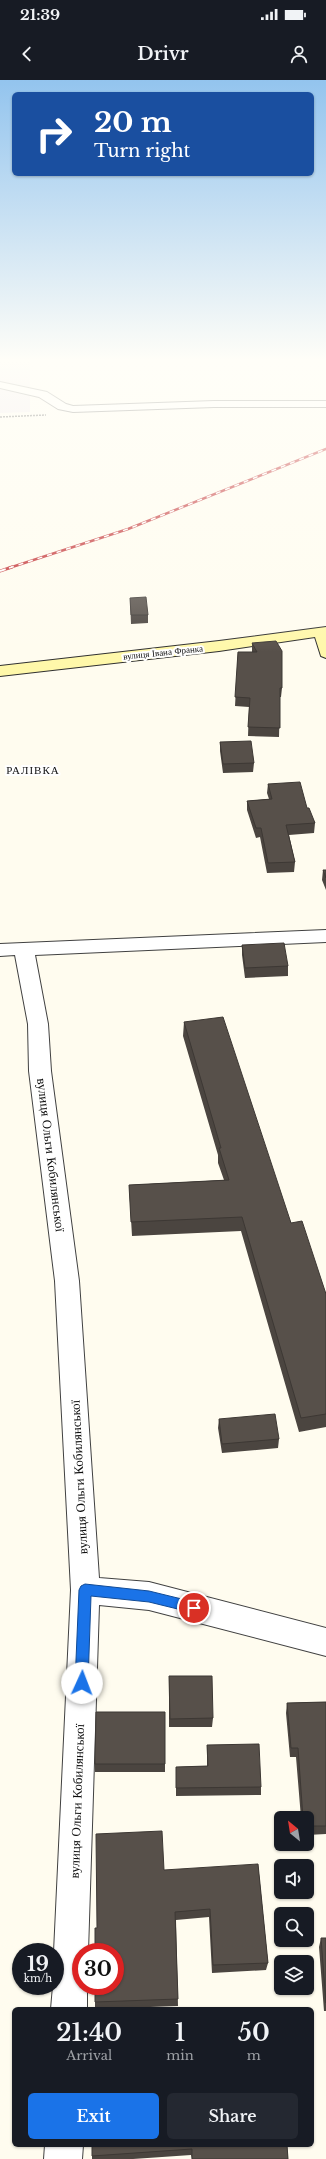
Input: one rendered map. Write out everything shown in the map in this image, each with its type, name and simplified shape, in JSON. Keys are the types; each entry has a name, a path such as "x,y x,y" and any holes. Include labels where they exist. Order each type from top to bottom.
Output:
{"main road":[{"path":"324,632 326,653"},
{"name":"вулиця Івана Франка","path":"0,671 219,646 324,632"}],"street":[{"path":"12,950 326,936"},
{"name":"вулиця Ольги Кобилянської","path":"12,950 38,1024 40,1071 67,1281 85,1590 69,2007"},
{"path":"85,1590 149,1596 326,1642"},
{"path":"63,2159 64,2147"}],"building":[{"path":"146,597 148,615 131,615 130,598"},
{"path":"276,641 282,651 280,728 248,727 250,698 235,697 238,652 257,652 252,643"},
{"path":"251,741 254,763 223,764 220,742"},
{"path":"300,782 307,808 309,808 315,823 286,825 295,862 268,863 261,828 256,828 247,801 272,799 268,784"},
{"path":"323,870 326,870 326,878"},
{"path":"284,943 288,966 245,968 242,945"},
{"path":"223,1017 291,1223 302,1221 326,1294 326,1414 301,1418 242,1217 131,1222 129,1185 229,1180 184,1022"},
{"path":"275,1414 279,1439 222,1444 219,1419"},
{"path":"169,1676 212,1676 213,1718 170,1719"},
{"path":"326,1702 326,1826 314,1826 314,1811 302,1811 298,1748 291,1748 287,1703"},
{"path":"96,1712 165,1712 165,1764 95,1764"},
{"path":"259,1744 261,1787 176,1788 176,1767 208,1766 207,1745"},
{"path":"162,1831 164,1870 258,1864 268,1963 213,1965 210,1909 175,1912 178,1999 95,2002 95,1995 124,1995 124,1943 95,1943 95,1928 97,1928 96,1834"},
{"path":"321,1938 326,1938 326,2003"},
{"path":"92,2147 287,2147 288,2159 192,2159 192,2149 92,2156"}],"railway":[{"path":"9,568 128,529 304,458"},
{"path":"0,571 9,568"}],"district":[{"name":"РАЛІВКА","path":"33,770"}],"route":[{"path":"82,1683 85,1590 149,1596 194,1608"}]}
